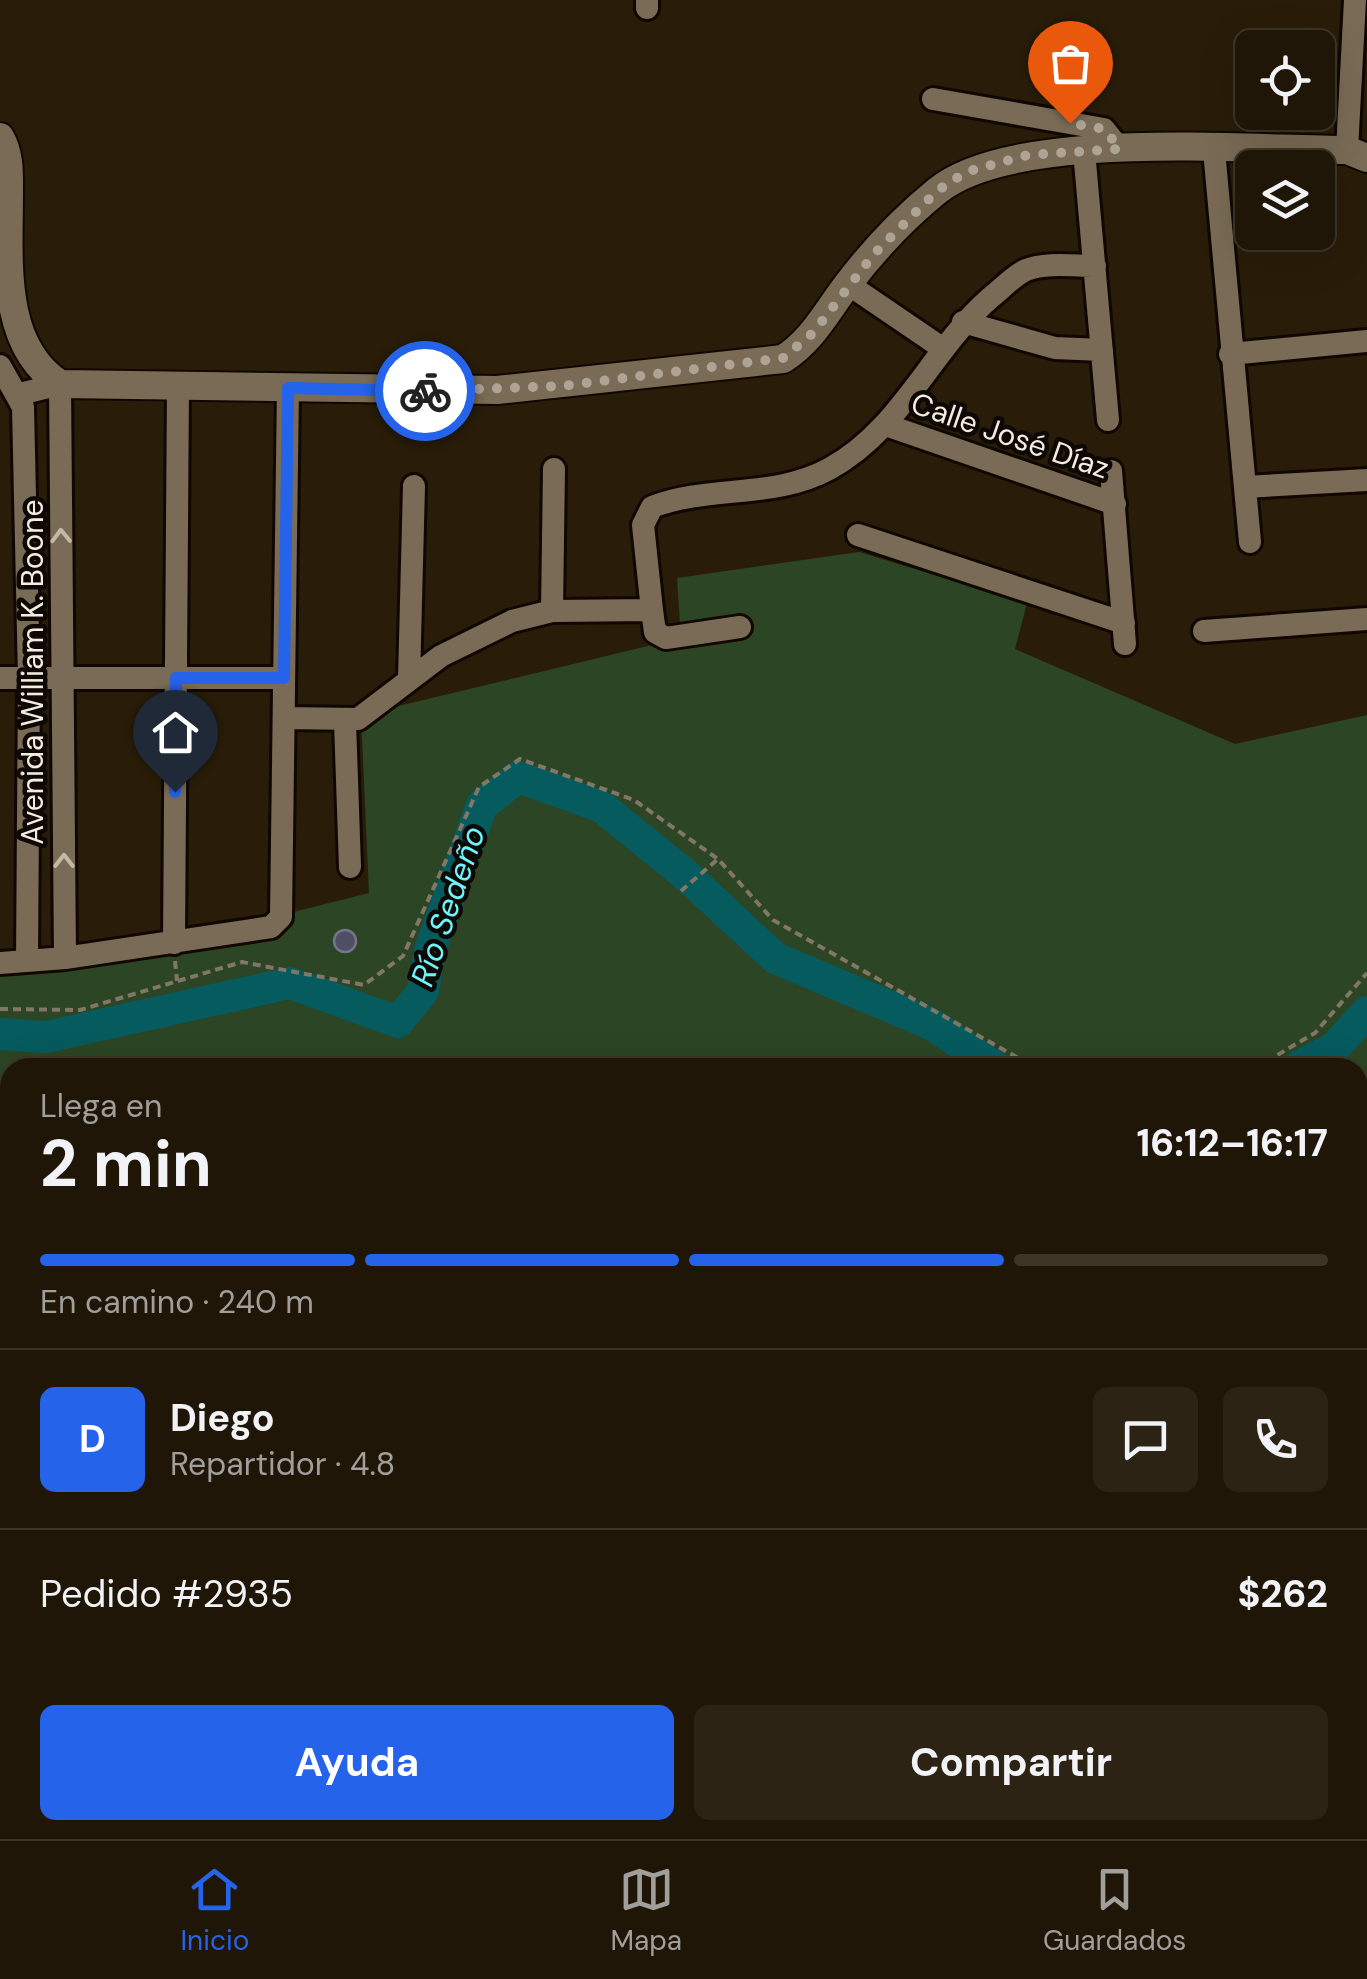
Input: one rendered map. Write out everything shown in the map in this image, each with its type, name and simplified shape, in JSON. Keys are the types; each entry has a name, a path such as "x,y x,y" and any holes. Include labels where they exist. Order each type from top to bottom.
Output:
{"street":[{"path":"0,366 20,394 60,384 497,390 763,364 798,350 848,284 937,191 966,172 1013,157 1084,151 1360,149 1354,0"},
{"path":"933,99 1104,129 1120,149"},
{"path":"0,137 9,170 5,316 26,358 60,384"},
{"path":"1214,150 1250,542"},
{"path":"1084,151 1108,420"},
{"name":"Calle José Díaz","path":"652,610 643,525 652,507 676,498 800,481 842,461 886,425 963,322 1028,270 1094,266"},
{"name":"Calle José Díaz","path":"848,284 942,348"},
{"path":"963,322 1055,348 1102,350"},
{"path":"1230,354 1367,341"},
{"name":"Avenida William K. Boone","path":"60,384 65,958"},
{"path":"174,943 178,386"},
{"path":"0,963 174,943 278,924 288,388"},
{"name":"Avenida William K. Boone","path":"20,394 29,678 27,961"},
{"name":"Calle José Díaz","path":"886,425 1114,504"},
{"path":"552,611 554,469"},
{"path":"858,536 1125,634 1111,471"},
{"path":"1246,487 1367,480"},
{"path":"408,679 414,486"},
{"path":"284,718 345,722 370,712 408,679 490,630 552,611 652,610 655,632 666,638 740,627"},
{"path":"1204,631 1367,619"},
{"path":"0,678 284,678"},
{"path":"345,722 350,867"}],"path":[{"path":"0,1009 80,1010 242,962 364,985 403,956 479,787 520,759 634,800 718,858 772,920 1018,1058"},
{"path":"681,890 718,858"},
{"path":"1272,1058 1315,1033 1367,973"}],"green space":[{"path":"859,552 1027,603 1015,649 1235,744 1367,715 1367,1058 0,1058 0,963 88,963 369,893 361,715 681,638 677,578"}],"building":[{"path":"345,930 353,933 353,949 345,952 337,949 334,941 337,933"}],"waterway":[{"name":"Río Sedeño","path":"0,1034 46,1037 290,983 398,1022 423,991 430,950 482,805 518,777 602,807 687,876 775,958 931,1024 982,1058"},
{"name":"Río Sedeño","path":"1315,1058 1334,1048 1367,1012"}],"way so far":[{"path":"425,391 562,386 763,364 783,358 798,350 813,333 874,254 937,191 966,172 998,160 1028,155 1120,149 1104,129 1070,123"}],"route":[{"path":"175,792 176,678 284,678 288,388 425,391"}]}
